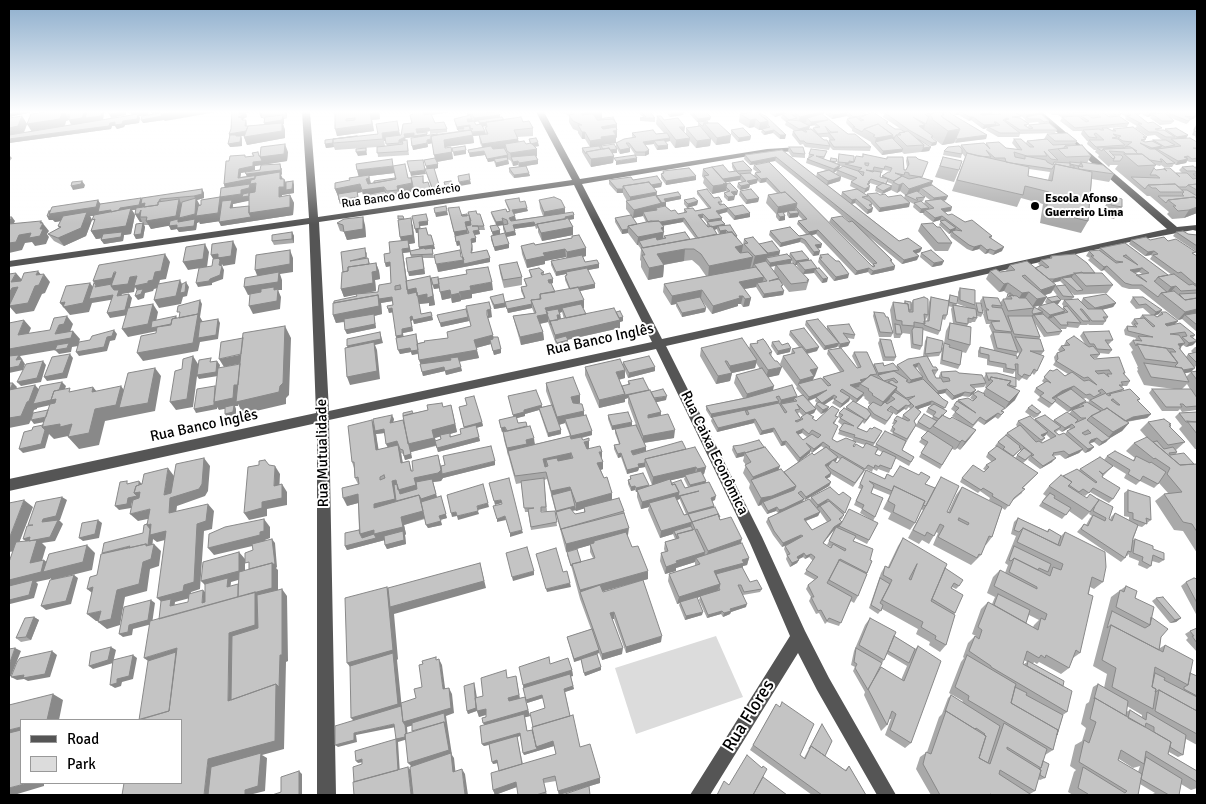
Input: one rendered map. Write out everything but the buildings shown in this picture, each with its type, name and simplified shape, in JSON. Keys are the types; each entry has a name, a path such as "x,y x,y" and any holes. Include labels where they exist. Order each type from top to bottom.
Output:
{"street":[{"name":"Rua Mutualidade","path":"309,150 323,417 327,795"},
{"name":"Rua Caixa Econômica","path":"560,150 758,542 799,637 823,684 887,795"},
{"name":"Rua Banco do Comércio","path":"9,264 314,221 578,182 767,151 788,150"},
{"path":"1081,150 1174,230"},
{"name":"Rua Banco Inglês","path":"9,485 1174,230 1197,228"},
{"name":"Rua Flores","path":"700,795 799,637"}],"green space":[{"path":"716,636 743,697 636,734 615,668"}],"place":[{"name":"Escola Afonso Guerreiro Lima","path":"1035,206"}]}
